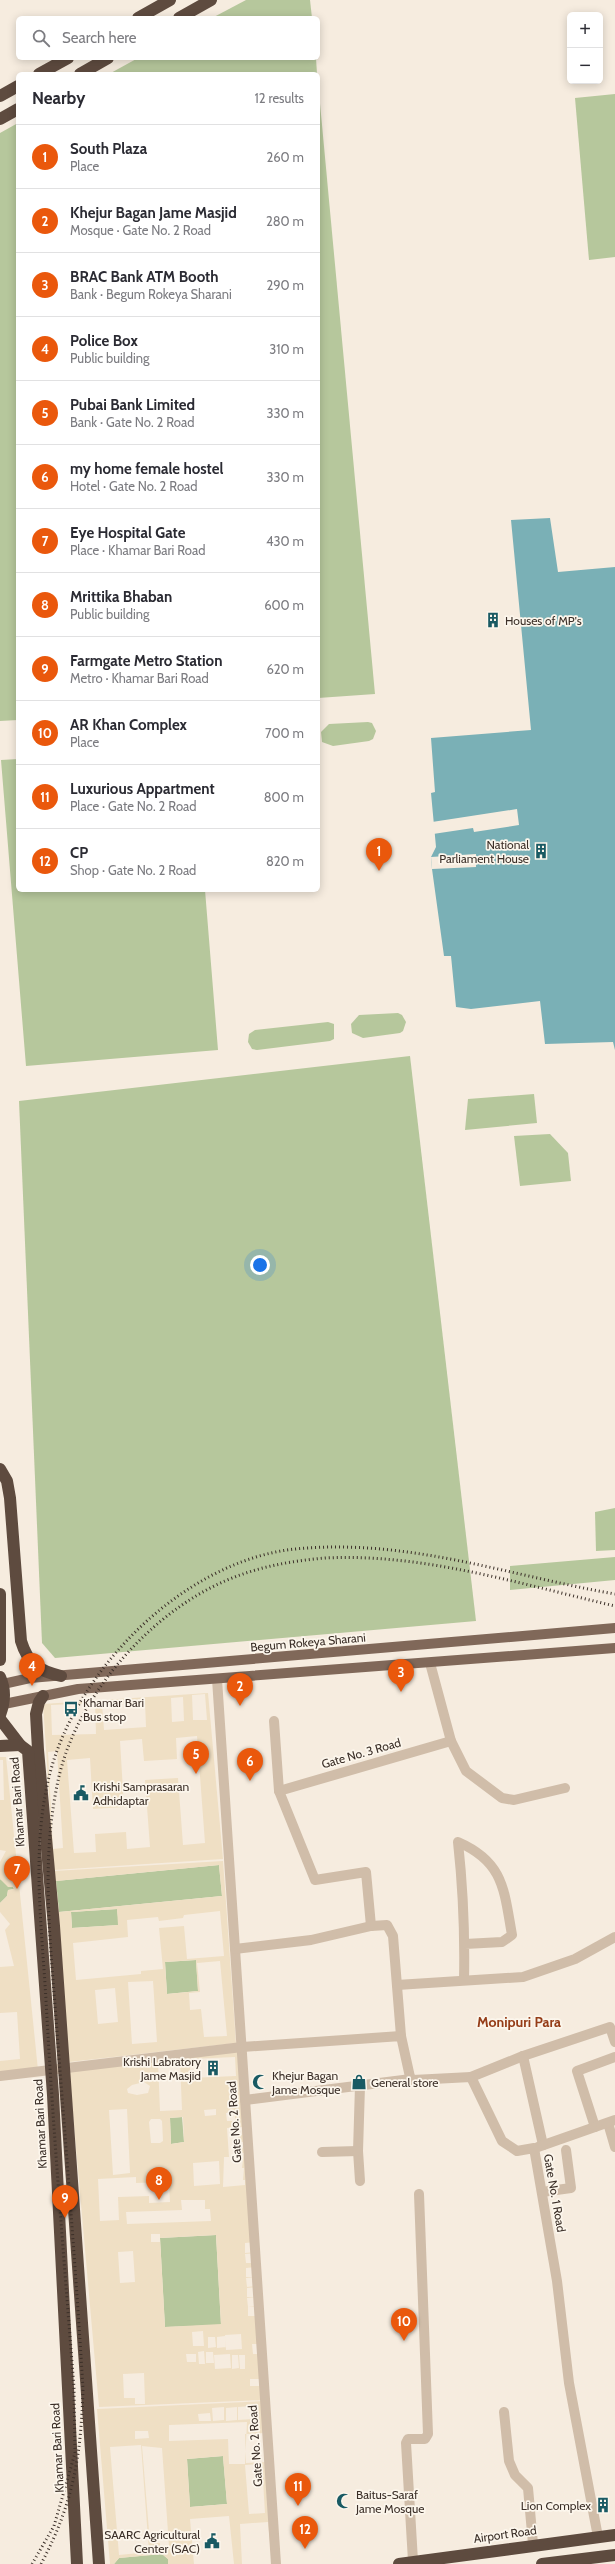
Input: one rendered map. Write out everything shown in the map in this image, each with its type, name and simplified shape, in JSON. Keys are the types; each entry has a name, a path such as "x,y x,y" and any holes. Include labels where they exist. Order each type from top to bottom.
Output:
{"highway":[{"path":"142,16 170,0"},
{"path":"183,16 211,0"},
{"path":"43,72 64,60"},
{"path":"84,72 104,60"},
{"path":"0,96 16,87"},
{"path":"0,119 16,110"},
{"path":"0,1469 7,1481 10,1498 23,1647 28,1659 37,1668 61,1676"},
{"path":"0,1594 0,1660"},
{"path":"1,1680 2,1709"},
{"path":"43,1696 36,1714 38,1750 64,2068 99,2564"},
{"name":"Khamar Bari Road","path":"0,1719 20,1745 28,1751 51,2072 76,2564"},
{"path":"0,1746 20,1745"},
{"name":"Airport Road","path":"399,2564 533,2544 615,2535"},
{"path":"542,2564 615,2556"}],"main road":[{"name":"Begum Rokeya Sharani","path":"1,1680 615,1628"},
{"path":"2,1709 43,1696 78,1690 615,1648"}],"street":[{"path":"430,1662 451,1741 466,1771 502,1798 514,1800 565,1788"},
{"name":"Gate No. 2 Road","path":"218,1679 276,2564"},
{"path":"274,1721 280,1791 315,1880 366,1872 371,1926"},
{"name":"Gate No. 3 Road","path":"280,1791 451,1741"},
{"path":"464,1944 502,1942 512,1935 497,1871 482,1854 458,1842 465,1918 464,1944 464,1980"},
{"path":"235,1949 311,1940 371,1926 387,1925 392,1930 401,2036 411,2079"},
{"path":"397,1985 523,1977 575,1959 615,1937"},
{"path":"245,2100 411,2079 471,2077 523,2056 610,2027 615,2042"},
{"path":"0,2076 51,2072 64,2068 242,2047 401,2036"},
{"path":"523,2056 538,2147 611,2121 615,2147"},
{"path":"595,2127 577,2071 615,2056"},
{"name":"Gate No. 1 Road","path":"471,2077 502,2141 517,2151 538,2147 542,2192 557,2280 569,2383 598,2537"},
{"path":"360,2086 358,2151 360,2181"},
{"path":"542,2192 571,2188 566,2150"},
{"path":"322,2152 358,2151"},
{"path":"413,2561 406,2443 408,2439 425,2439 428,2434 418,2194"},
{"path":"504,2412 509,2462 515,2475 528,2488 533,2544"}],"green space":[{"path":"246,0 310,0 312,16 216,16"},
{"path":"134,60 316,60 317,72 113,72"},
{"path":"615,94 615,257 589,260 575,98"},
{"path":"320,103 375,694 320,698"},
{"path":"16,124 16,720 0,721 0,133"},
{"path":"372,723 376,731 373,739 369,741 333,746 322,742 321,732 329,724"},
{"path":"16,759 16,892 205,892 218,1050 26,1066 1,760"},
{"path":"398,1013 402,1015 406,1022 403,1031 400,1033 363,1038 352,1033 351,1024 359,1015"},
{"path":"328,1022 334,1024 334,1039 330,1041 257,1050 252,1049 248,1042 249,1034 255,1030"},
{"path":"410,1056 476,1621 55,1658 42,1643 19,1101"},
{"path":"534,1094 537,1123 465,1130 468,1099"},
{"path":"550,1134 568,1153 571,1181 520,1186 514,1136"},
{"path":"615,1508 615,1550 596,1551 595,1512"},
{"path":"615,1557 615,1580 510,1590 510,1566"},
{"path":"219,1865 222,1896 59,1912 56,1881"},
{"path":"0,1879 14,1889 8,1890 7,1896 0,1903"},
{"path":"117,1909 119,1925 72,1928 71,1912"},
{"path":"196,1960 198,1991 167,1994 165,1962"},
{"path":"182,2117 184,2142 171,2144 170,2118"},
{"path":"216,2235 221,2325 165,2327 160,2238"},
{"path":"223,2456 227,2504 190,2507 187,2459"},
{"path":"162,2554 168,2559 168,2564 114,2564 119,2558"}],"shaded area":[{"path":"208,1693 223,1859 54,1870 43,1704","holes":["205,1694 207,1720 193,1720 192,1695","183,1697 184,1721 172,1722 171,1698","145,1702 146,1727 104,1730 102,1704","95,1703 96,1734 52,1735 51,1705","197,1736 205,1843 183,1845 178,1778 145,1780 150,1847 127,1849 126,1832 95,1834 96,1852 74,1853 67,1760 90,1758 93,1809 124,1807 120,1741 142,1739 144,1761 177,1759 176,1738","57,1751 63,1848 53,1849 48,1752"]},
{"path":"0,1757 6,1757 38,2070 0,2073 0,2061 20,2059 17,2012 0,2013 0,1967 14,1966 5,1930 10,1924 0,1912 0,1903 7,1896 8,1890 14,1889 13,1887 8,1887 0,1879 0,1862 6,1851 0,1850 0,1800 4,1800 3,1760 0,1760"},
{"path":"223,1861 236,2043 69,2062 54,1871","holes":["219,1865 222,1896 59,1912 56,1881","117,1909 118,1925 72,1928 71,1912","220,1911 224,1956 187,1959 184,1926 159,1928 163,1969 141,1971 141,1974 76,1980 73,1943 128,1937 127,1920 158,1917 159,1921 183,1918 184,1915","196,1960 198,1991 167,1994 165,1962","220,1961 227,2036 204,2037 201,2009 190,2010 189,1993 200,1992 197,1963","153,1981 157,2042 132,2044 128,1982","115,1988 118,2022 98,2024 95,1990"]},
{"path":"238,2050 246,2170 256,2239 264,2400 99,2407 69,2069","holes":["235,2057 236,2076 190,2078 190,2059","180,2061 182,2110 160,2111 158,2062","144,2082 150,2086 148,2093 137,2095 128,2093 127,2089 132,2085","127,2109 130,2173 113,2175 109,2110","216,2109 216,2115 205,2116 204,2110","226,2113 235,2113 235,2121 227,2121","183,2117 184,2142 171,2144 170,2118","151,2119 160,2119 162,2121 163,2141 160,2143 151,2143 149,2122","242,2127 242,2135 238,2136 238,2142 243,2142 243,2148 239,2149 239,2153 244,2153 242,2168 244,2168 243,2180 245,2180 245,2185 223,2187 224,2157 229,2157 227,2128","219,2161 220,2184 194,2186 193,2163","136,2177 136,2183 169,2182 170,2202 149,2203 149,2196 118,2197 119,2220 100,2221 98,2179","181,2200 205,2200 205,2209 210,2209 211,2221 127,2224 126,2212 182,2210","151,2234 160,2234 160,2242 151,2242","216,2235 221,2324 165,2327 160,2238","255,2242 256,2252 245,2253 245,2243","133,2251 135,2282 120,2283 118,2252","256,2253 256,2263 246,2263 245,2254","256,2267 257,2277 246,2277 246,2268","257,2277 257,2286 247,2287 246,2278","257,2287 257,2297 247,2297 247,2288","257,2297 258,2306 248,2307 247,2298","248,2307 257,2307 258,2316 248,2316","203,2331 204,2346 193,2346 192,2332","241,2334 242,2349 226,2350 226,2347 217,2348 217,2337","208,2337 215,2337 216,2347 208,2348","252,2344 259,2344 260,2354 253,2354","204,2351 205,2364 199,2364 198,2352","206,2352 213,2352 214,2363 206,2363","186,2354 196,2354 196,2362 187,2362","230,2354 231,2368 215,2369 214,2355","232,2355 238,2355 239,2368 232,2369","239,2355 245,2355 245,2369 240,2369","144,2373 145,2404 135,2404 135,2398 124,2398 123,2374","250,2379 259,2379 259,2386 250,2386"]},
{"path":"264,2401 272,2564 268,2522 240,2524 242,2564 234,2564 229,2516 190,2519 194,2564 168,2564 168,2559 162,2554 119,2558 114,2564 110,2564 97,2409","holes":["252,2406 253,2419 238,2420 238,2407","224,2407 224,2420 213,2421 212,2408","237,2407 237,2420 226,2421 226,2408","210,2413 211,2421 199,2421 198,2414","247,2422 246,2434 265,2433 266,2462 246,2463 246,2451 245,2464 229,2464 228,2439 169,2441 169,2425","135,2431 148,2431 149,2438 135,2439","141,2445 149,2552 119,2555 110,2447","142,2446 162,2448 169,2546 160,2547 160,2543 150,2543","223,2456 227,2504 190,2507 187,2459","262,2464 265,2513 249,2514 245,2465"]}],"water":[{"path":"550,518 558,572 615,567 615,1050 613,1042 545,1044 540,1001 471,1009 456,1007 451,956 444,956 432,869 431,857 436,847 431,793 435,792 431,738 531,730 511,520"}],"pier":[{"path":"517,809 519,825 474,832 473,828 433,834 432,822"},
{"path":"476,854 476,867 432,869 431,857"}],"railway":[{"path":"32,2564 54,2526 75,2453 74,2388 52,2097 39,1893 39,1866 42,1812 47,1786 59,1745 79,1704 105,1666 136,1631 172,1600 211,1576 253,1558 295,1549 337,1547 417,1553 615,1594"},
{"path":"41,2564 61,2521 68,2500 77,2458 82,2414 83,2389 48,1906 49,1843 58,1781 67,1750 80,1720 98,1690 119,1663 143,1637 169,1615 196,1596 225,1581 261,1568 325,1558 398,1560 471,1572 615,1606"}],"place":[{"name":"Houses of MP's","path":"493,620"},
{"name":"National Parliament House","path":"541,851"},
{"name":"South Plaza","path":"379,871"},
{"name":"Police Box","path":"32,1686"},
{"name":"BRAC Bank ATM Booth","path":"401,1692"},
{"name":"Khejur Bagan Jame Masjid","path":"240,1706"},
{"name":"Khamar Bari Bus stop","path":"71,1709"},
{"name":"Pubai Bank Limited","path":"196,1774"},
{"name":"my home female hostel","path":"250,1781"},
{"name":"Krishi Samprasaran Adhidaptar","path":"81,1793"},
{"name":"Eye Hospital Gate","path":"17,1889"},
{"name":"Krishi Labratory Jame Masjid","path":"213,2068"},
{"name":"Khejur Bagan Jame Mosque","path":"260,2082"},
{"name":"General store","path":"359,2082"},
{"name":"Mrittika Bhaban","path":"159,2200"},
{"name":"Farmgate Metro Station","path":"65,2218"},
{"name":"AR Khan Complex","path":"404,2341"},
{"name":"Baitus-Saraf Jame Mosque","path":"344,2501"},
{"name":"Lion Complex","path":"603,2505"},
{"name":"Luxurious Appartment","path":"298,2506"},
{"name":"SAARC Agricultural Center (SAC)","path":"212,2541"},
{"name":"CP","path":"305,2549"}],"district":[{"name":"Monipuri Para","path":"519,2022"}]}
